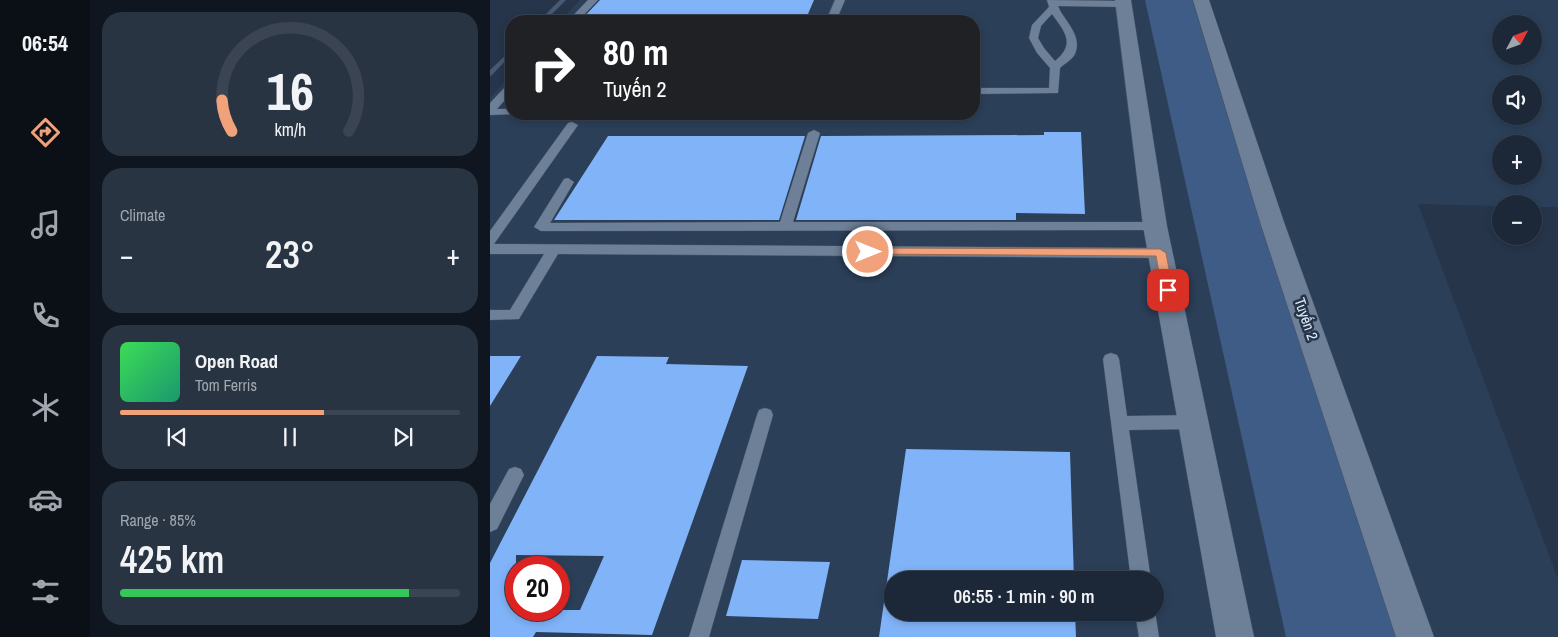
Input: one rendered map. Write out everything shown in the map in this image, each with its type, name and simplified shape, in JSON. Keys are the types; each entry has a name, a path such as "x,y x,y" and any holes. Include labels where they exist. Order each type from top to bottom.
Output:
{"main road":[{"name":"Tuyến 2","path":"1201,0 1277,234 1415,637"},
{"path":"1123,2 1155,226 1235,637"}],"lane":[{"path":"579,15 593,0"},
{"path":"833,15 840,0"},
{"path":"1052,4 1123,2"},
{"path":"1052,4 1068,26 1072,39 1070,54 1055,67"},
{"path":"980,91 1054,91 1055,67 1035,45 1033,36 1038,23 1052,4"},
{"path":"490,111 505,94"},
{"path":"490,111 505,112"},
{"path":"490,241 572,124"},
{"path":"785,228 814,133"},
{"path":"568,182 541,228 1155,226"},
{"path":"490,248 1160,253"},
{"path":"490,315 514,314 554,249"},
{"path":"1111,359 1140,571"},
{"path":"699,637 765,415"},
{"path":"1119,423 1194,422"},
{"path":"490,523 515,475"},
{"path":"1146,621 1149,637"}],"shaded area":[{"path":"580,0 1558,0 1558,207 1542,207 1542,195 1492,195 1492,206 1418,204 1558,579 1558,637 490,637 490,98 505,81 505,120 980,120 980,15 566,15"},
{"path":"1145,0 1195,0 1402,637 1286,637"}],"building":[{"path":"600,0 814,0 808,15 586,15"},
{"path":"1044,132 1081,132 1085,214 1016,213 1016,220 796,220 821,136 1044,135"},
{"path":"608,136 805,136 779,220 554,220"},
{"path":"490,356 521,356 490,406"},
{"path":"597,356 669,357 666,364 748,366 652,635 536,632 533,637 490,637 490,563"},
{"path":"906,449 1070,452 1074,571 888,571"},
{"path":"742,560 830,562 818,619 726,616"},
{"path":"884,602 884,621 1075,621 1076,637 879,637"}],"waterway":[{"path":"548,15 563,0"},
{"path":"490,74 505,58"}],"route":[{"path":"868,252 1160,253 1168,290"}]}
